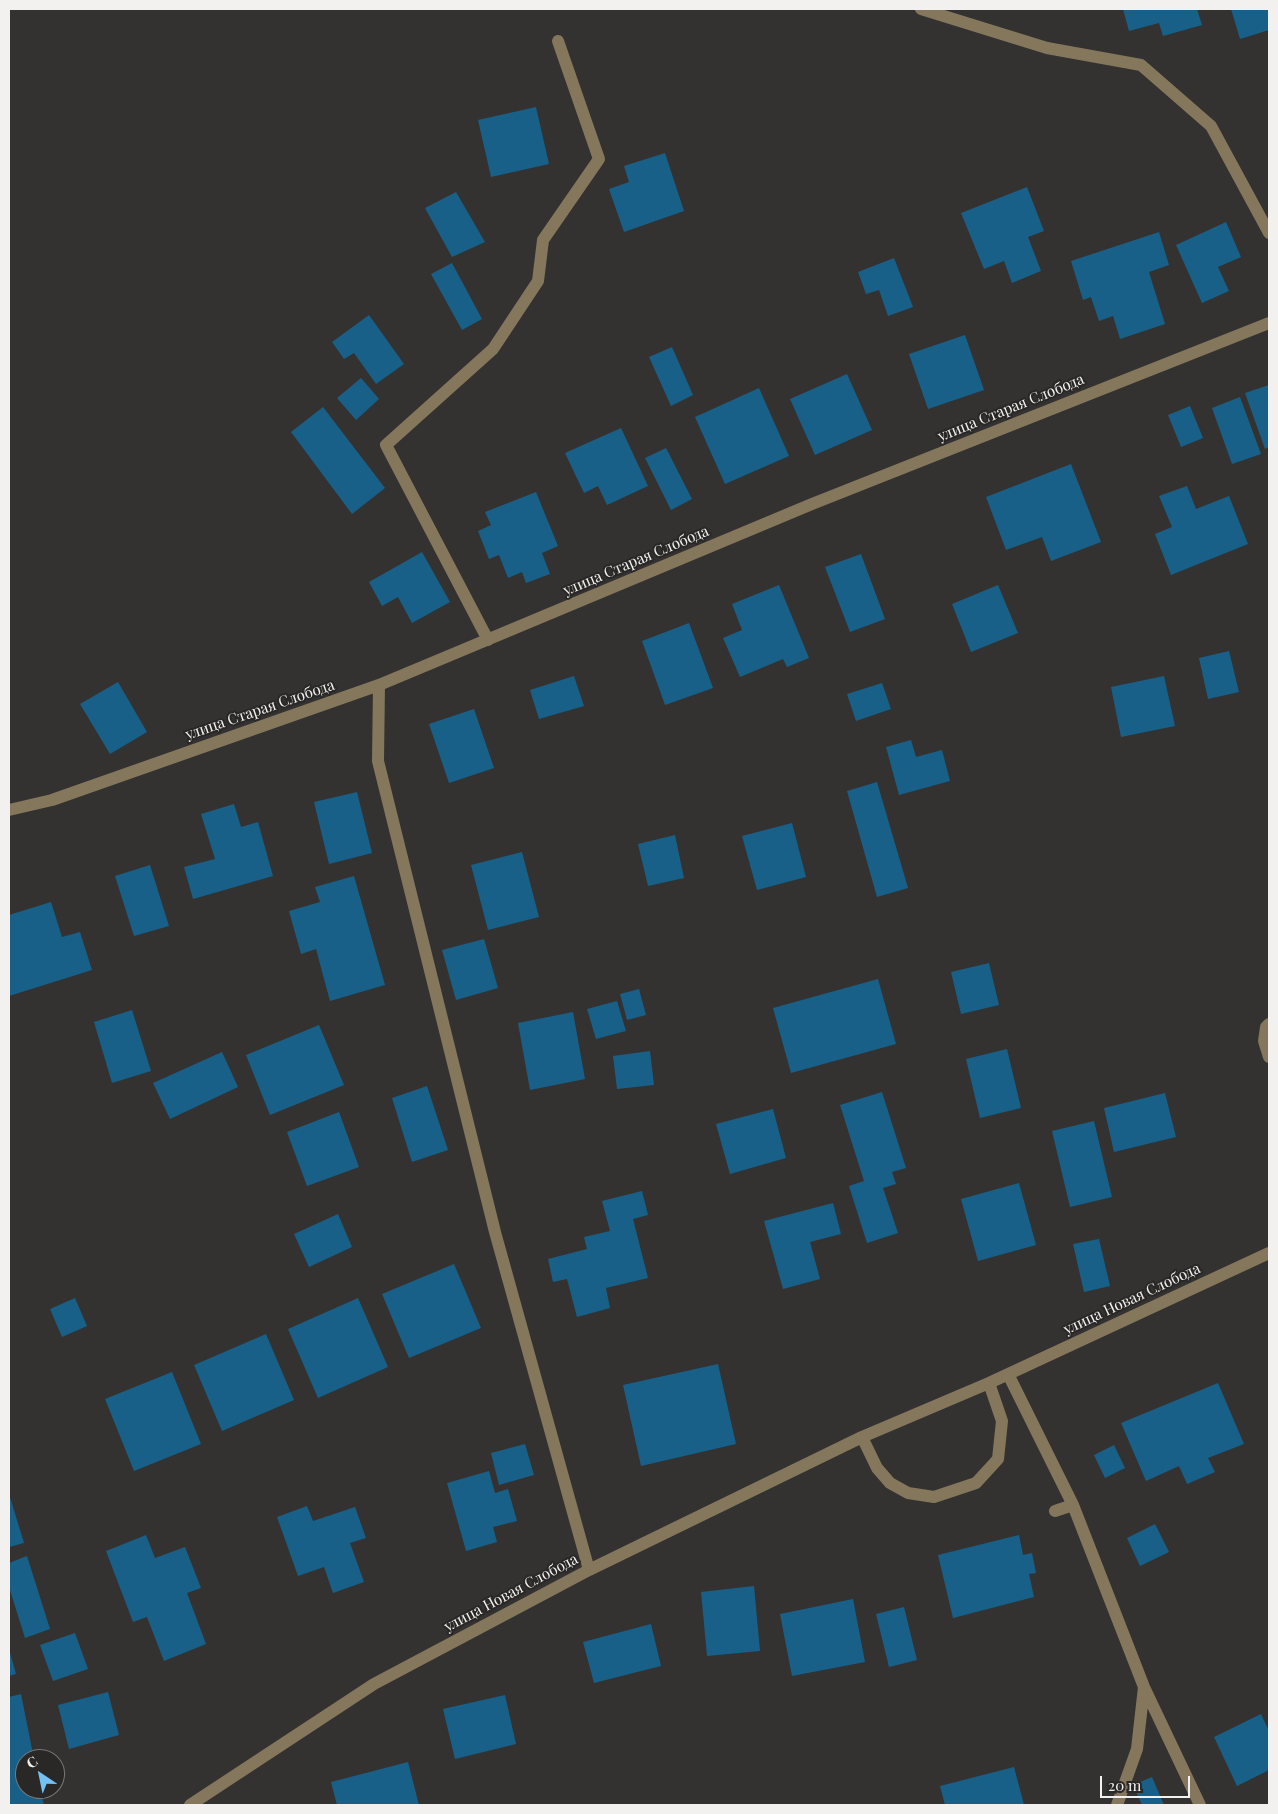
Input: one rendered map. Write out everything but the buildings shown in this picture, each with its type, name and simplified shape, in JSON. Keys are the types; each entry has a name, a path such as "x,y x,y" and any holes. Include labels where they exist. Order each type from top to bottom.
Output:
{"street":[{"path":"921,9 1047,48 1141,65 1211,126 1269,233"},
{"path":"488,640 386,445 493,349 538,281 543,240 599,159 558,41"},
{"name":"улица Старая Слобода","path":"9,810 52,800 379,685 812,504 1269,323"},
{"path":"379,685 378,761 494,1232 589,1570"},
{"path":"1269,1024 1266,1027 1264,1041 1269,1057"},
{"name":"улица Новая Слобода","path":"190,1805 374,1684 589,1570 862,1437 1008,1374 1269,1253"},
{"path":"1008,1374 1073,1505 1144,1688 1200,1805"},
{"path":"862,1437 877,1468 890,1483 908,1493 934,1496 976,1483 998,1459 1002,1421 988,1383"},
{"path":"1055,1511 1073,1505"},
{"path":"1117,1805 1137,1749 1144,1688"}]}
